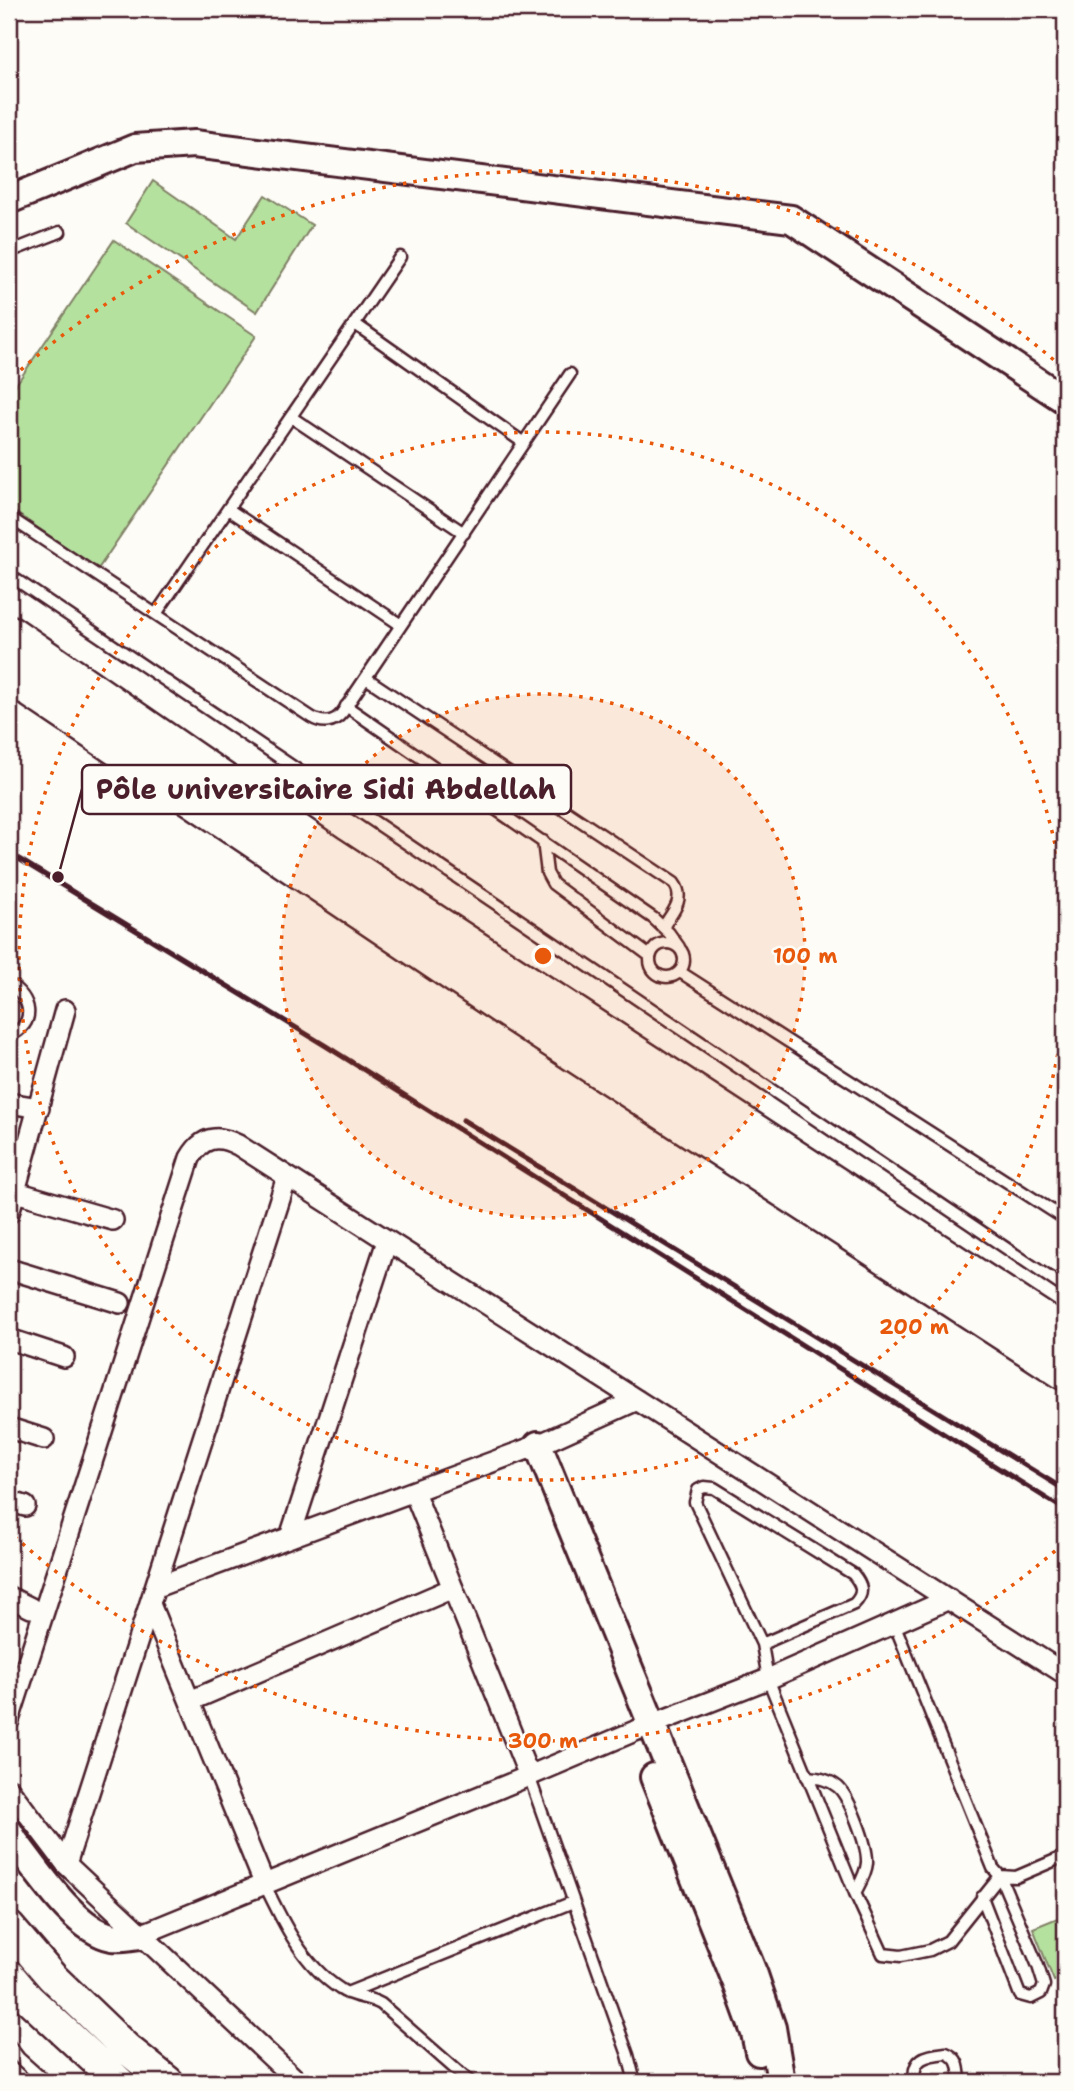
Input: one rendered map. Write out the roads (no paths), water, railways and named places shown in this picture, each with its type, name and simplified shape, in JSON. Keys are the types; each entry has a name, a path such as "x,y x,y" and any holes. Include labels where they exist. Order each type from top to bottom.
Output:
{"highway":[{"path":"9,633 339,861 1065,1335"},
{"path":"9,675 520,1019 1065,1371"}],"main road":[{"path":"9,1927 61,1986 127,2049 168,2082"},
{"path":"9,1975 29,1999 119,2082"}],"street":[{"path":"9,200 135,148 194,144 791,219 1065,400"},
{"path":"9,1213 65,1010"},
{"path":"9,1103 39,1108"},
{"path":"9,1720 190,1157 205,1141 216,1138 228,1140 287,1177 1065,1674"},
{"path":"66,1864 287,1177"},
{"path":"16,1192 113,1220"},
{"path":"290,1537 387,1241"},
{"path":"9,1269 120,1303"},
{"path":"9,1339 64,1357"},
{"path":"153,1596 290,1537 531,1448 637,1400"},
{"path":"9,1427 44,1438"},
{"path":"531,1448 644,1728 755,2033 763,2082"},
{"path":"414,1492 529,1776"},
{"path":"190,1701 453,1588"},
{"path":"153,1596 190,1701 264,1883"},
{"path":"9,1597 31,1608"},
{"path":"9,1832 83,1923 115,1938 140,1935 768,1679 949,1599"},
{"path":"644,1728 754,1975 772,2028 781,2082"},
{"path":"9,1789 66,1864 298,2082"}],"lane":[{"path":"9,253 60,232"},
{"path":"156,614 400,257"},
{"path":"355,324 524,443"},
{"path":"9,517 316,720 325,722 335,719 366,678 570,374"},
{"path":"291,416 464,533"},
{"path":"228,509 401,625"},
{"path":"9,575 1065,1288"},
{"path":"366,678 674,883 679,890 679,900 663,927"},
{"path":"346,706 663,927 679,947 684,959 680,971 668,977 662,976 652,968 650,956 662,943 679,947"},
{"path":"543,841 547,873 557,889 650,956"},
{"path":"680,971 1065,1219"},
{"path":"9,984 25,997 28,1007 24,1025 9,1036"},
{"path":"762,1644 855,1604 862,1591 859,1582 853,1574 725,1495 713,1488 704,1487 698,1490 695,1502 762,1644 768,1679 855,1893 883,1954 901,1956 930,1950 948,1941 1000,1876"},
{"path":"894,1623 987,1855 1000,1876 1038,1966 1044,1985 1041,1993 1031,1998 1020,1995 982,1897"},
{"path":"529,1776 628,2055 635,2082"},
{"path":"807,1777 830,1781 846,1798 867,1855 865,1874 855,1893"},
{"path":"1000,1876 1016,1877 1065,1856"},
{"path":"264,1883 282,1922 300,1950 322,1974 341,1990 381,2004 470,2082"},
{"path":"347,1993 573,1902"},
{"path":"9,2045 14,2057 46,2082"},
{"path":"915,2082 915,2068 922,2059 946,2053 958,2063 960,2082"}],"railway":[{"path":"9,853 326,1046 1065,1510"},
{"path":"463,1120 1065,1490"}],"place":[{"name":"Pôle universitaire Sidi Abdellah","path":"58,877"}]}
